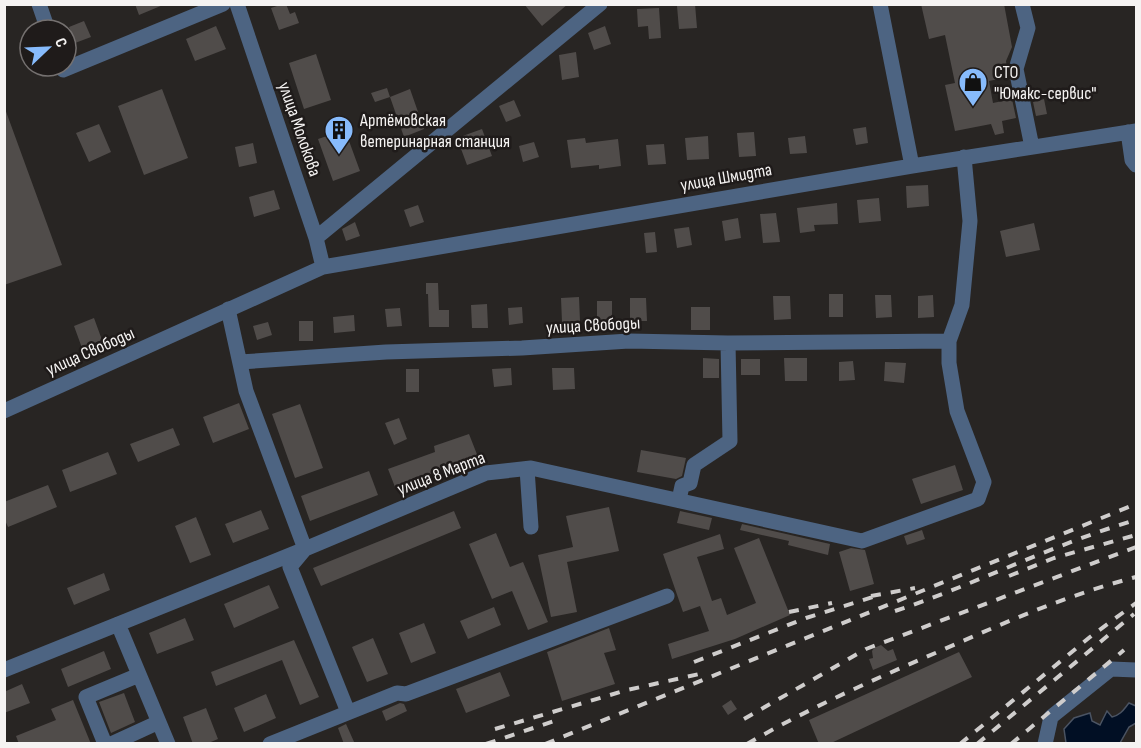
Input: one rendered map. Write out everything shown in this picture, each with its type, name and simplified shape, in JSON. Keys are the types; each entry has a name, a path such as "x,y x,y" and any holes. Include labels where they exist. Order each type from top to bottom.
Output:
{"street":[{"path":"78,62 223,4"},
{"name":"улица Молокова","path":"237,4 316,238 323,267"},
{"path":"316,238 600,4"},
{"path":"880,4 912,166"},
{"path":"1022,4 1028,28 1016,69 1032,147"},
{"path":"1132,132 1132,160 1137,165"},
{"name":"улица Шмидта","path":"323,267 964,157 1132,132"},
{"path":"949,341 962,306 970,221 964,157"},
{"name":"улица Свободы","path":"4,411 323,267"},
{"path":"228,309 246,391 305,549 290,567 348,712"},
{"name":"улица Свободы","path":"240,362 386,352 522,348 629,341 728,343 949,341"},
{"name":"улица 8 Марта","path":"4,670 305,549 486,473 527,469 862,541 978,499 984,482 957,411 949,363 949,341"},
{"path":"679,500 682,486 690,483 694,465 730,441 728,343"},
{"path":"527,469 531,527"},
{"path":"270,744 397,693 406,694 667,596"},
{"path":"118,624 168,744"},
{"path":"1045,744 1051,717 1068,703 1111,669 1137,670"},
{"path":"105,744 86,697 139,675"},
{"path":"111,744 159,722"}],"water":[{"path":"1129,703 1136,706 1136,723 1129,727 1120,743 1066,743 1064,729 1074,718 1090,713 1092,721 1100,725 1107,711 1112,717 1115,716 1122,712"}],"building":[{"path":"135,4 163,4 163,5 139,15"},
{"path":"286,4 290,14 295,12 299,23 279,30 271,8"},
{"path":"524,4 568,4 542,26"},
{"path":"695,4 697,28 679,29 677,6"},
{"path":"921,4 1004,4 1012,47 1006,61 1008,77 989,81 993,103 1012,99 1016,118 1002,121 1004,133 995,135 991,124 955,131 945,85 955,83 945,35 929,39"},
{"path":"659,8 661,38 649,39 648,26 638,27 637,9"},
{"path":"84,21 91,37 78,42 78,23"},
{"path":"216,26 226,49 195,61 186,39"},
{"path":"605,26 611,44 594,50 588,33"},
{"path":"576,52 579,77 562,80 559,55"},
{"path":"316,54 331,100 304,109 289,63"},
{"path":"387,88 390,97 375,102 371,93"},
{"path":"162,89 188,158 144,175 118,106"},
{"path":"410,89 424,129 404,137 390,97"},
{"path":"1044,99 1047,114 1036,116 1033,102"},
{"path":"514,100 521,116 506,122 499,106"},
{"path":"4,106 62,265 4,285"},
{"path":"99,124 111,152 89,162 76,133"},
{"path":"866,127 868,143 856,145 853,129"},
{"path":"482,129 492,156 467,165 457,138"},
{"name":"Артёмовская ветеринарная станция","path":"345,130 360,171 333,181 318,139"},
{"path":"754,132 756,156 739,157 737,133"},
{"path":"708,136 709,159 687,160 685,138"},
{"path":"805,136 807,153 790,154 788,138"},
{"path":"585,138 586,143 618,139 621,166 599,169 599,165 571,168 567,140"},
{"path":"534,142 539,157 523,162 519,146"},
{"path":"253,143 257,163 239,167 235,147"},
{"path":"664,144 666,164 648,165 646,145"},
{"path":"928,185 929,206 907,208 906,186"},
{"path":"274,190 280,209 254,217 249,197"},
{"path":"879,198 881,221 859,223 857,200"},
{"path":"837,203 838,224 814,225 815,231 800,233 797,208"},
{"path":"418,205 424,222 410,227 404,210"},
{"path":"776,213 780,242 763,243 760,214"},
{"path":"738,218 741,238 725,241 722,221"},
{"path":"355,222 360,236 346,241 342,229"},
{"path":"1034,223 1040,250 1006,257 1000,231"},
{"path":"689,227 692,245 677,248 674,229"},
{"path":"655,232 657,252 646,253 644,233"},
{"path":"426,283 438,283 439,310 449,310 449,327 429,327"},
{"path":"829,294 843,294 843,317 829,317"},
{"path":"875,295 891,295 892,317 876,318"},
{"path":"933,295 934,317 918,318 918,296"},
{"path":"773,296 790,296 791,319 774,320"},
{"path":"579,297 580,321 562,322 561,298"},
{"path":"630,298 646,298 647,321 630,321"},
{"path":"597,301 612,301 612,321 597,321"},
{"path":"487,304 488,328 472,328 471,305"},
{"path":"522,307 523,323 509,325 508,308"},
{"path":"691,307 710,307 710,330 691,330"},
{"path":"400,308 402,326 387,327 385,309"},
{"path":"354,315 355,331 334,333 333,317"},
{"path":"94,318 102,340 82,348 74,326"},
{"path":"299,321 313,321 313,341 299,341"},
{"path":"268,322 272,335 257,340 253,326"},
{"path":"703,358 719,359 719,378 703,378"},
{"path":"784,358 807,358 807,381 785,381"},
{"path":"741,359 760,359 760,375 741,375"},
{"path":"853,361 855,380 839,381 839,362"},
{"path":"885,362 906,363 904,383 884,381"},
{"path":"511,368 512,385 494,387 492,369"},
{"path":"552,368 574,368 575,389 553,390"},
{"path":"406,369 419,369 419,392 406,392"},
{"path":"239,403 249,429 213,443 203,417"},
{"path":"300,404 323,468 295,478 272,414"},
{"path":"399,418 407,439 394,445 385,423"},
{"path":"173,428 180,445 138,462 130,444"},
{"path":"469,434 478,457 395,487 388,469 435,452 434,446"},
{"path":"641,450 686,458 682,476 676,479 637,472"},
{"path":"108,452 117,474 70,492 62,470"},
{"path":"955,465 963,490 921,504 912,479"},
{"path":"369,471 378,495 310,521 301,496"},
{"path":"48,485 57,507 8,527 4,518 4,502"},
{"path":"609,507 619,551 567,562 577,612 551,617 538,555 573,547 566,516"},
{"path":"261,510 269,529 233,543 225,524"},
{"path":"454,511 461,528 321,586 313,568"},
{"path":"680,511 712,518 709,530 677,523"},
{"path":"196,517 211,555 190,563 175,526"},
{"path":"742,524 830,544 828,555 788,545 789,541 740,530"},
{"path":"922,530 925,539 907,545 904,536"},
{"path":"496,533 510,567 523,562 548,622 528,630 512,591 492,599 469,544"},
{"path":"720,534 724,549 697,557 712,601 721,598 727,615 756,603 734,548 759,538 790,615 735,639 672,659 668,644 709,631 700,606 683,612 663,554"},
{"path":"851,548 865,550 874,584 850,591 839,552"},
{"path":"104,573 110,590 74,605 67,588"},
{"path":"269,585 279,608 234,628 224,604"},
{"path":"494,607 501,625 468,639 460,621"},
{"path":"185,618 194,640 157,654 149,633"},
{"path":"424,623 436,653 411,663 399,633"},
{"path":"609,628 616,650 604,653 615,684 562,701 547,652"},
{"path":"373,638 388,674 367,682 352,647"},
{"path":"294,640 319,697 300,705 282,660 216,686 211,672"},
{"path":"881,645 888,651 893,649 897,660 873,670 869,659 873,658 874,648"},
{"path":"104,651 111,669 68,687 61,669"},
{"path":"959,652 972,677 829,744 819,744 809,720"},
{"path":"500,672 510,696 466,713 456,689"},
{"path":"22,684 30,703 4,713 4,692"},
{"path":"124,693 135,722 111,733 99,702"},
{"path":"266,694 276,718 244,732 234,708"},
{"path":"73,700 91,744 19,744 16,736 56,720 51,709"},
{"path":"731,700 737,709 728,715 722,706"},
{"path":"400,703 404,704 407,711 386,721 382,711"},
{"path":"206,708 218,739 206,744 193,744 183,717"},
{"path":"346,724 355,744 344,744 338,728"}],"railway":[{"path":"545,744 1136,504"},
{"path":"895,611 1075,541 1136,520"},
{"path":"1009,576 1054,558 1136,535"},
{"path":"744,719 866,649 1136,547"},
{"path":"747,744 794,718 891,672 1037,610 1136,577"},
{"path":"871,596 915,588"},
{"path":"694,662 806,618 879,595"},
{"path":"789,612 832,603"},
{"path":"960,744 1090,637 1136,603"},
{"path":"977,744 1134,614"},
{"path":"1011,744 1124,650"},
{"path":"495,729 627,690 704,673"},
{"path":"486,744 560,719"}],"place":[{"name":"СТО \"Юмакс-сервис\"","path":"973,108"},
{"name":"Артёмовская ветеринарная станция","path":"339,156"}]}
